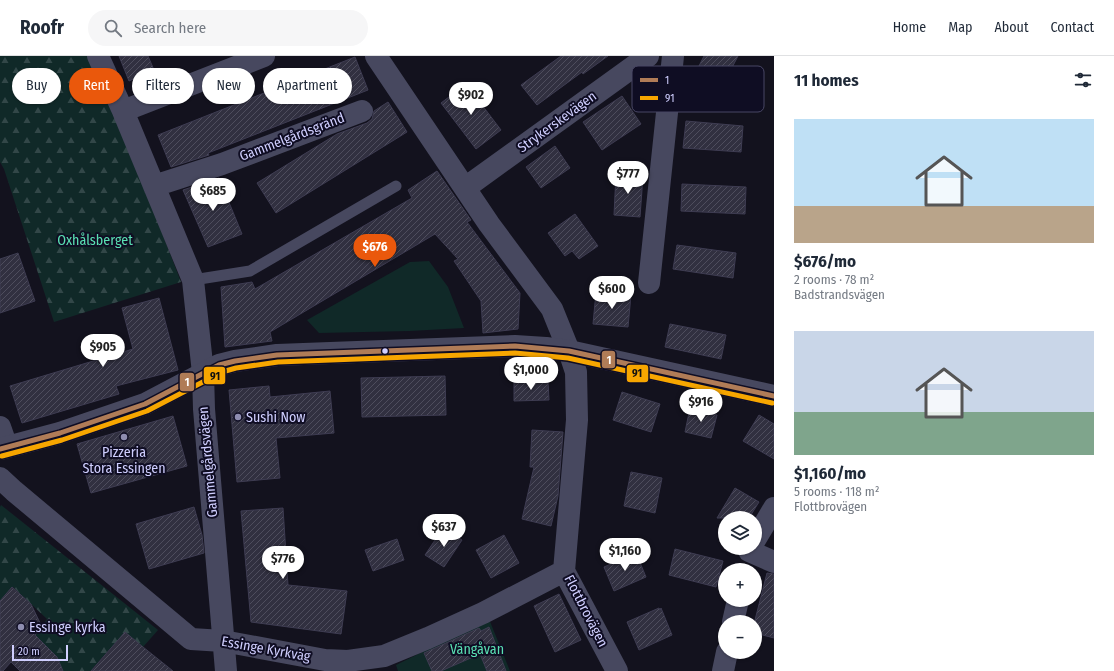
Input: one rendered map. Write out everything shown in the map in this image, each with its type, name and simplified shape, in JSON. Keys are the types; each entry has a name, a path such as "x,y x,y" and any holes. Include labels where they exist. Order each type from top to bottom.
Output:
{"street":[{"name":"Gammelgårdsvägen","path":"98,56 123,111 193,280 203,373 204,409 226,671"},
{"path":"123,111 264,56"},
{"name":"Flottbrovägen","path":"376,56 489,224 552,309 569,352 576,372 577,420 564,571 617,671"},
{"name":"Strykerskevägen","path":"634,66 648,56"},
{"path":"672,66 673,56"},
{"name":"Strykerskevägen","path":"465,188 632,68"},
{"name":"Gammelgårdsgränd","path":"154,186 222,164 362,111"},
{"path":"649,283 667,112"},
{"path":"2,441 60,433 145,404 219,365 235,360 277,355 515,346 546,348 774,396"},
{"name":"Essinge Kyrkväg","path":"1,483 191,638 223,641 325,660 348,661 384,656 483,613 564,571"},
{"path":"762,530 774,508"},
{"path":"757,555 774,562"},
{"path":"723,671 726,659"}],"lane":[{"path":"193,280 250,271 396,186"}],"green space":[{"name":"Oxhålsberget","path":"0,56 88,56 94,68 69,68 69,104 111,104 181,282 54,322 4,169 0,162"},
{"path":"429,261 448,287 464,328 319,333 307,320 410,262"},
{"path":"1,505 158,630 143,647 125,632 93,668 96,671 63,671 35,635 47,619 13,587 0,601"},
{"name":"Vängåvan","path":"489,619 510,671 398,671 396,665"}],"building":[{"path":"119,56 148,56 153,68 132,68 132,80 129,81"},
{"path":"561,56 608,56 583,74 582,72 537,105 521,85"},
{"path":"704,56 738,56 733,66 699,66"},
{"path":"355,57 368,90 352,96 352,68 327,68"},
{"path":"466,84 501,130 476,149 441,103"},
{"path":"263,93 263,104 332,104 208,153 209,155 171,167 158,135 236,104 255,104 255,97"},
{"path":"622,96 641,124 602,150 583,122"},
{"path":"388,102 407,132 276,213 257,183 337,134 367,123 372,119 374,111"},
{"path":"686,121 743,126 741,152 683,148"},
{"path":"555,146 570,168 541,188 526,167"},
{"path":"437,171 471,220 467,222 520,293 518,329 483,333 481,301 454,261 458,259 435,234 270,332 272,341 225,347 221,287 252,282 255,289 412,198 408,190"},
{"path":"616,174 643,176 640,217 614,215"},
{"path":"219,178 242,234 208,247 183,190"},
{"path":"682,184 746,187 745,214 681,211"},
{"path":"575,214 598,246 579,259 572,251 565,256 548,233"},
{"path":"677,245 736,253 733,278 673,269"},
{"path":"18,253 35,301 0,313 0,259"},
{"path":"596,292 631,295 628,327 593,324"},
{"path":"159,298 178,370 116,386 119,394 22,423 10,386 133,349 122,308"},
{"path":"670,324 726,335 721,359 665,347"},
{"path":"445,376 446,415 362,417 361,378"},
{"path":"514,381 548,381 549,400 514,401"},
{"path":"269,386 270,397 330,391 334,433 276,438 280,478 237,482 229,390"},
{"path":"622,392 660,404 651,432 613,420"},
{"path":"690,408 717,415 711,438 685,432"},
{"path":"759,415 774,424 774,459 743,441"},
{"path":"173,416 187,466 91,493 77,444"},
{"path":"532,430 563,432 558,496 551,526 522,519 534,467 530,467"},
{"path":"631,472 662,478 655,513 624,506"},
{"path":"735,488 759,502 753,511 721,511"},
{"path":"194,507 202,535 204,553 149,569 136,524"},
{"path":"283,508 288,585 347,591 341,634 251,622 241,511"},
{"path":"443,528 462,540 444,567 425,555"},
{"path":"504,535 519,563 491,578 476,550"},
{"path":"397,539 404,560 373,571 365,550"},
{"path":"675,549 723,561 722,563 718,563 718,580 716,587 669,575"},
{"path":"636,553 646,577 614,591 604,567"},
{"path":"767,573 774,574 774,638 762,635 762,615 756,615 758,607 762,607 762,593"},
{"name":"Essinge kyrka","path":"12,587 31,604 42,627 35,635 57,657 63,671 20,671 11,662 3,671 0,671 0,601"},
{"path":"559,594 581,640 555,652 534,606"},
{"path":"659,608 660,610 661,608 672,635 639,650 627,622"},
{"name":"Vängåvan","path":"489,627 506,671 487,671 480,654 441,671 432,671 424,653 479,628 481,631"},
{"path":"125,632 143,647 173,671 91,671"}],"transit line":[{"name":"1","path":"0,449 60,433 145,404 219,365 235,361 277,355 515,346 569,351 774,396"},
{"name":"91","path":"2,456 62,440 147,411 222,372 236,368 278,362 515,353 568,358 772,403"}],"place":[{"name":"Sushi Now","path":"238,417"},
{"name":"Pizzeria Stora Essingen","path":"124,437"},
{"name":"Essinge kyrka","path":"21,627"}]}
